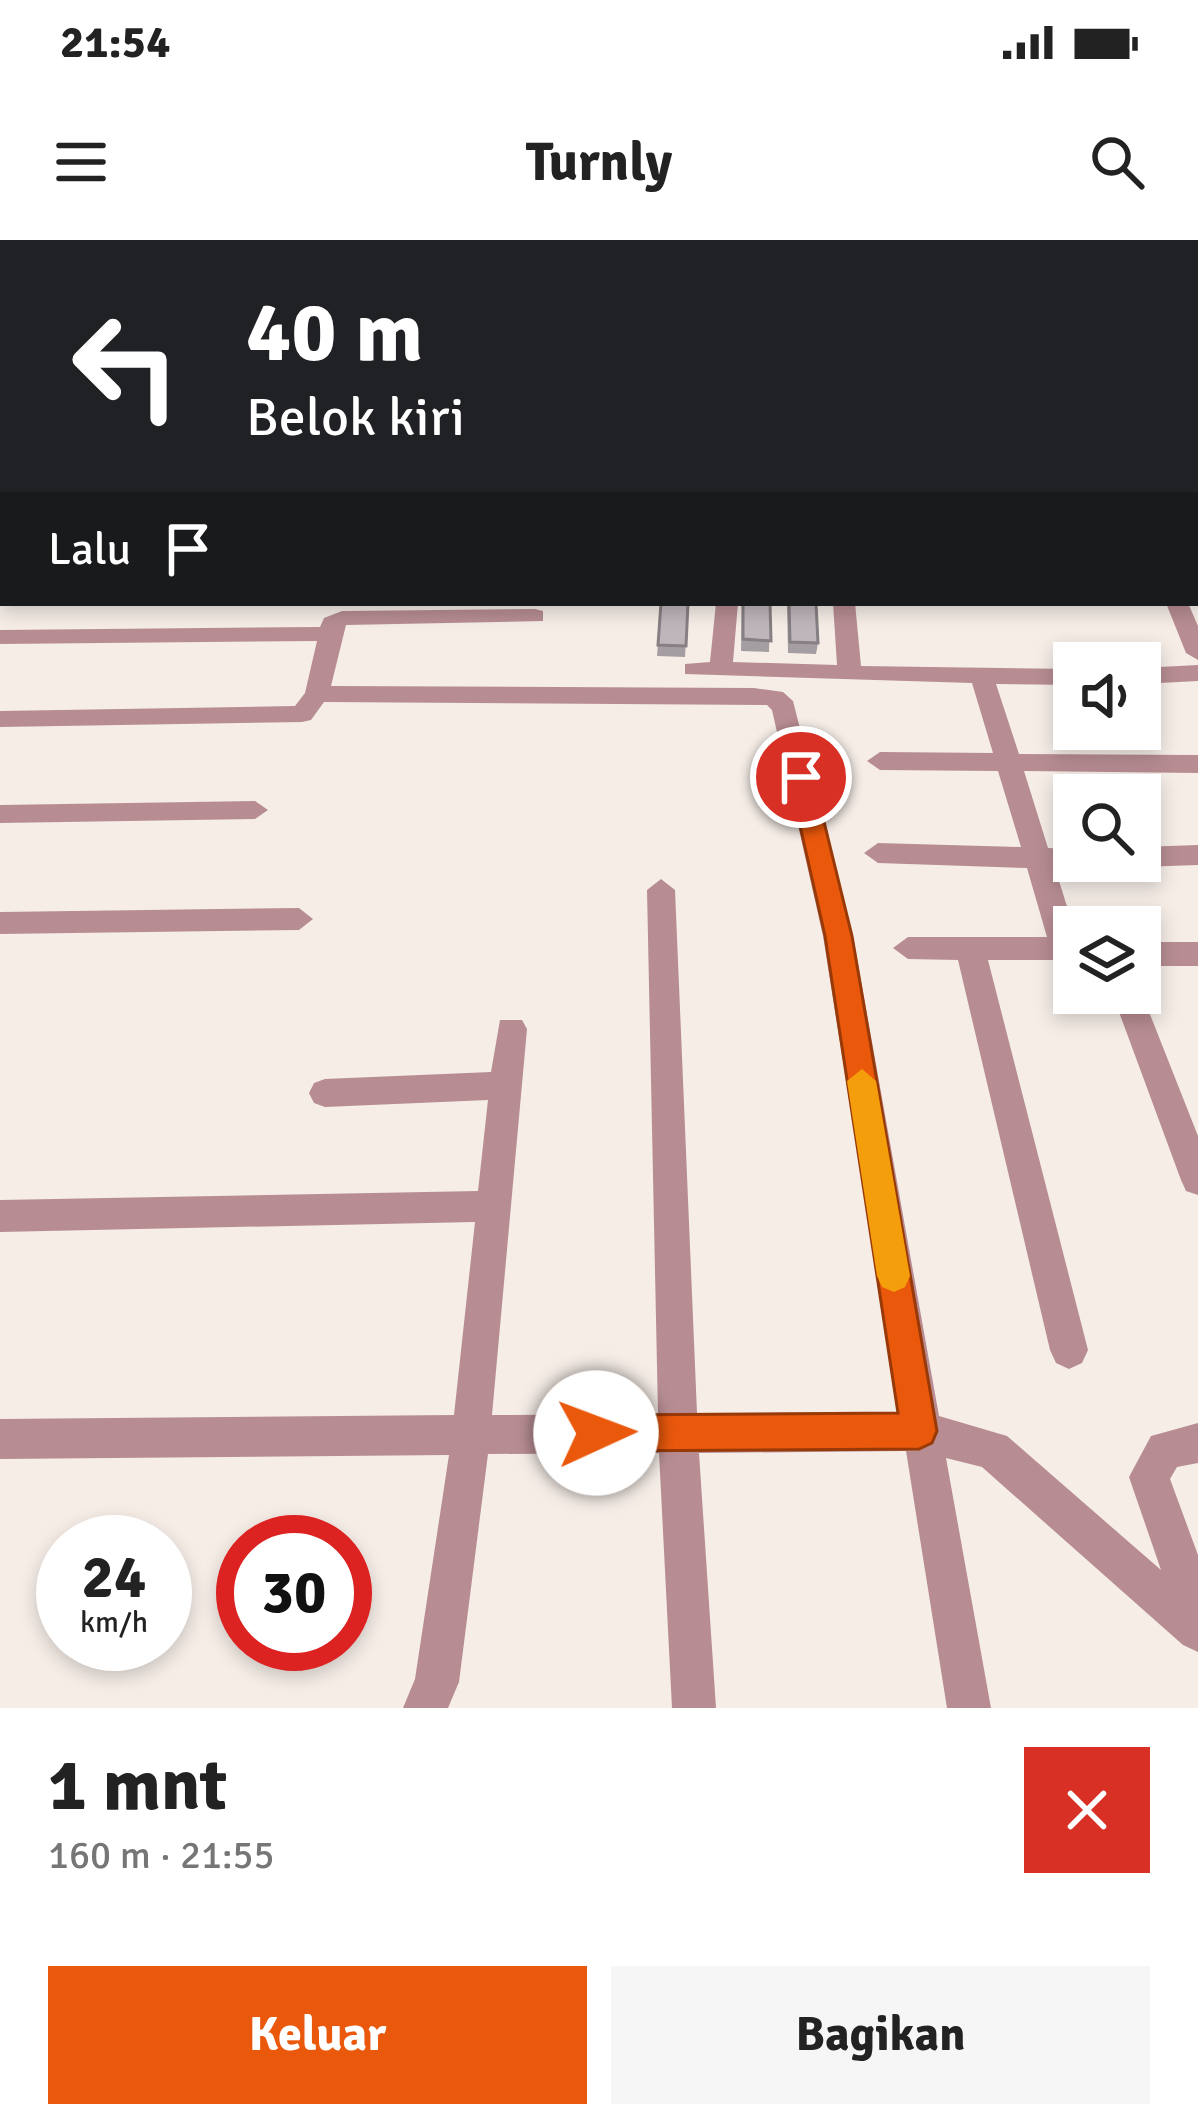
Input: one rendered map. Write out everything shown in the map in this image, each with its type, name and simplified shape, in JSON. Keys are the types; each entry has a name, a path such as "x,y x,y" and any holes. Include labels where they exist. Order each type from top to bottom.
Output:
{"street":[{"path":"721,669 727,606"},
{"path":"844,606 850,675"},
{"path":"1178,606 1198,653"},
{"path":"0,719 302,714 316,694 332,623 342,618 535,616"},
{"path":"0,637 329,634"},
{"path":"693,669 1053,677"},
{"path":"1161,675 1198,673"},
{"path":"982,676 1005,764 1053,906"},
{"path":"316,694 754,696 774,698 784,707 838,936 969,1708"},
{"path":"880,761 1198,764"},
{"path":"0,814 254,809"},
{"path":"878,853 1053,860"},
{"path":"1161,856 1198,855"},
{"path":"661,890 678,1431 694,1708"},
{"path":"0,923 299,919"},
{"path":"908,948 1053,948"},
{"path":"970,948 1069,1350"},
{"path":"1161,954 1198,954"},
{"path":"1139,1014 1182,1091 1198,1180"},
{"path":"425,1708 437,1682 471,1436 511,1029"},
{"path":"325,1093 507,1085"},
{"path":"0,1216 493,1206"},
{"path":"0,1439 919,1431 993,1450 1198,1630"},
{"path":"1198,1443 1165,1450 1149,1477 1198,1613"}],"building":[{"path":"661,606 688,606 686,646 658,645"},
{"path":"743,606 770,606 771,641 743,639"},
{"path":"789,606 816,606 818,643 790,642"}],"slow traffic":[{"path":"862,1081 894,1276"}],"route":[{"path":"596,1433 919,1431 838,936 801,777"}]}
